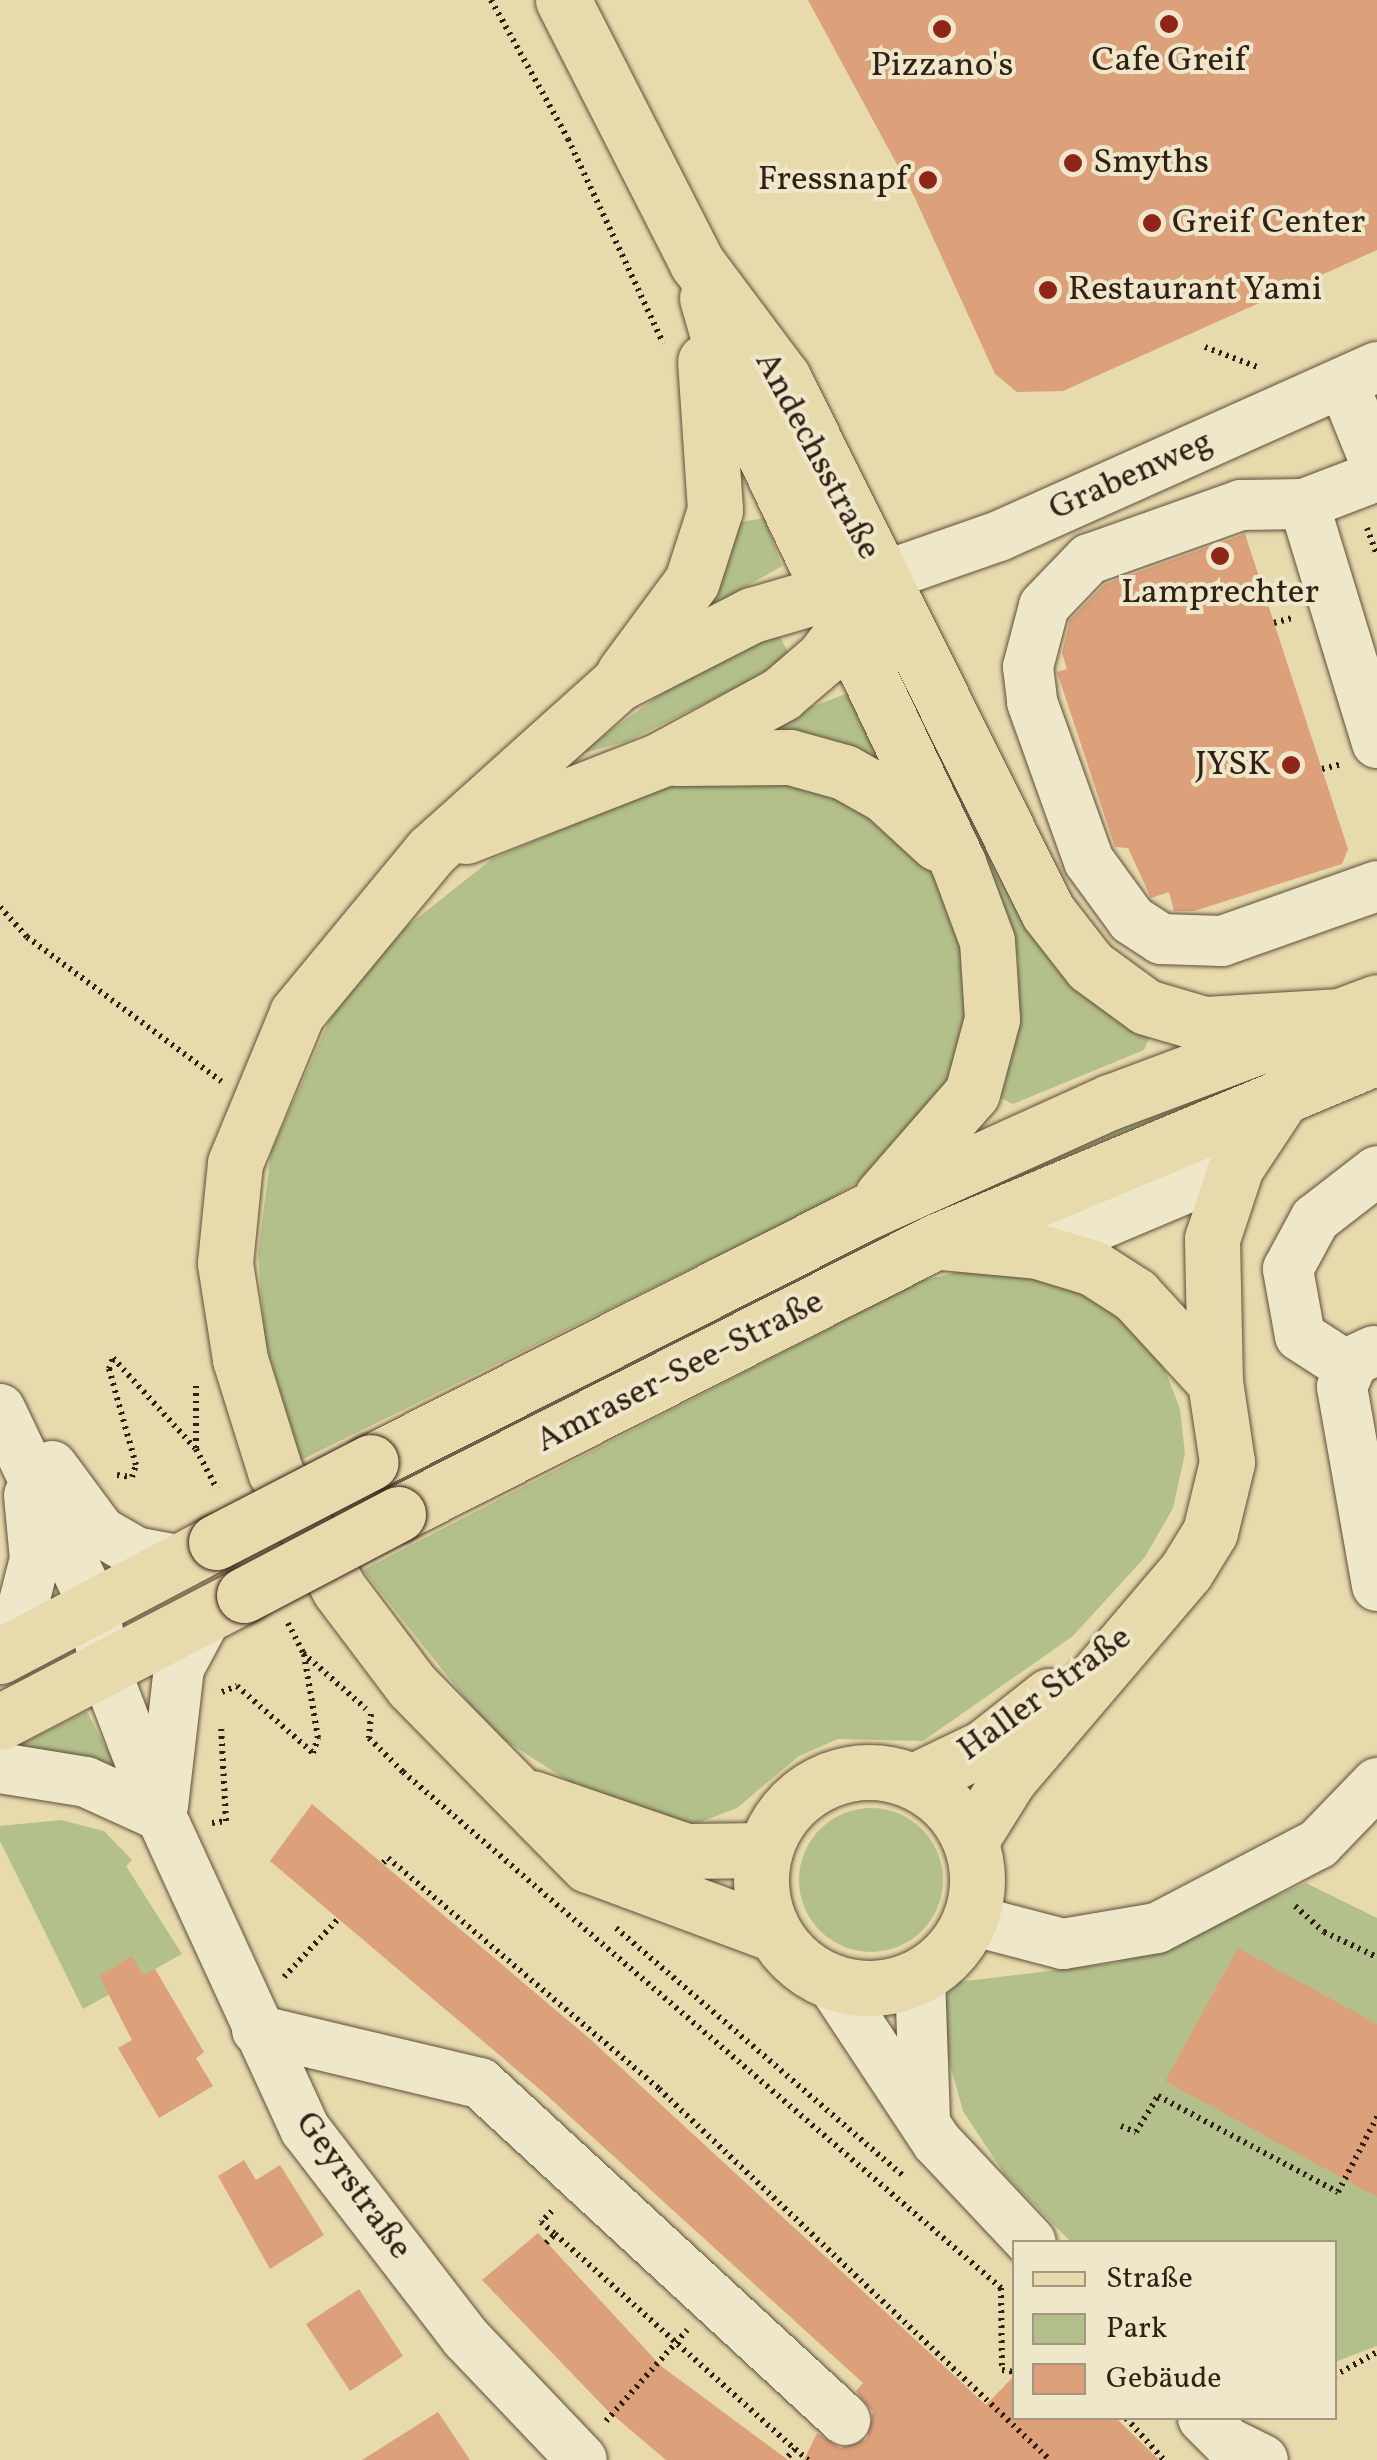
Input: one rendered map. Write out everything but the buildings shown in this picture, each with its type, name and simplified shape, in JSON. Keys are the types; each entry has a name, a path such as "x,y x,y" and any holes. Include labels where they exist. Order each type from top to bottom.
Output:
{"main road":[{"name":"Andechsstraße","path":"563,0 697,263 782,378 882,577"},
{"name":"Andechsstraße","path":"697,263 733,388 958,864 987,940 992,1019 972,1093 866,1212"},
{"path":"697,263 716,510 692,581 617,684 431,851 297,1013 254,1105 235,1163 225,1263 262,1440 340,1590 412,1686 588,1864 774,1934 831,1982 861,1989 920,1976 942,1962 971,1920 978,1866 971,1840 958,1816 914,1781 878,1772 842,1775 781,1816 765,1850 763,1907 774,1934"},
{"name":"Andechsstraße","path":"804,537 837,566 882,577"},
{"path":"431,851 662,760 784,692 839,609 882,577 1048,912 1090,966 1146,1007 1204,1024 1358,1009"},
{"path":"617,684 752,615 839,609"},
{"path":"662,760 790,757 844,772 896,803 958,864"},
{"name":"Amraser-See-Straße","path":"0,1659 371,1462 866,1212 1110,1102 1358,1009"},
{"name":"Amraser-See-Straße","path":"0,1722 398,1514 938,1241 1287,1090 1377,1058"},
{"path":"1142,1623 1210,1532 1228,1462 1215,1382 1212,1239 1236,1168 1287,1090"},
{"path":"938,1241 1036,1251 1117,1281 1215,1382"},
{"name":"Haller Straße","path":"914,1781 982,1748 1142,1623"},
{"name":"Haller Straße","path":"971,1840 1009,1779 1142,1623"},
{"path":"520,1794 686,1851 765,1850"}],"street":[{"name":"Grabenweg","path":"882,577 998,536 1360,375"},
{"path":"1360,375 1377,468"},
{"path":"1377,476 1304,504 1241,505 1090,559 1044,606 1028,667 1032,702 1090,862 1132,920 1161,938 1222,940 1377,886"},
{"path":"1304,504 1377,743"},
{"path":"1036,1251 1236,1168"},
{"path":"1364,1173 1315,1219 1288,1270 1300,1336 1362,1359 1342,1397 1376,1577"},
{"path":"3,1414 101,1532 135,1552 200,1552"},
{"path":"0,1644 23,1606 35,1559 32,1506 3,1414"},
{"name":"Geyrstraße","path":"3,1414 94,1606 104,1667 161,1816 305,2129 466,2338 592,2443"},
{"path":"0,1768 86,1782 161,1816 179,1668 226,1605"},
{"path":"0,1659 104,1667"},
{"path":"971,1920 1038,1941 1108,1941 1264,1878 1318,1844 1374,1794"},
{"path":"920,1976 926,2122"},
{"path":"831,1982 926,2122 990,2206 1028,2240"},
{"path":"257,2030 480,2083 845,2420"},
{"path":"1205,2420 1227,2442 1263,2460"},
{"path":"1254,2420 1272,2460"}],"path":[{"path":"491,0 625,255 666,358"},
{"path":"1205,348 1269,372"},
{"path":"0,907 27,937 254,1105"},
{"path":"107,1464 119,1477 132,1477 136,1465 109,1369 113,1358 196,1448"},
{"path":"212,1823 226,1821 224,1690 237,1686 292,1742 317,1749 304,1652"},
{"path":"384,1725 371,1714 369,1738 403,1772 1001,2288 1002,2370 1012,2372"},
{"path":"383,1863 388,1858 795,2213 1050,2460"},
{"path":"1264,1878 1324,1932 1377,1957"},
{"path":"280,1982 338,1918"},
{"path":"613,1925 908,2180"},
{"path":"1136,2132 1158,2096 1338,2192 1377,2117"},
{"path":"1121,2126 1136,2132 1141,2140"},
{"path":"789,2220 795,2213"},
{"path":"541,2222 808,2460"},
{"path":"546,2243 554,2234"},
{"path":"592,2443 676,2342"},
{"path":"1337,2374 1376,2355"},
{"path":"1128,2420 1164,2460"},
{"path":"786,2459 795,2449"}],"green space":[{"path":"764,518 782,566 709,608 735,523"},
{"path":"778,633 790,656 774,669 628,741 577,755 672,686"},
{"path":"848,693 883,763 780,740 777,720"},
{"path":"926,716 1150,1036 1144,1050 1013,1104 1001,1098 1018,1027 1018,959 1008,915 913,723"},
{"path":"739,776 832,788 930,860 973,971 957,1078 876,1171 819,1206 301,1460 265,1341 258,1254 271,1153 334,1010 396,935 492,859 662,787"},
{"path":"1279,1069 893,1234 387,1492 382,1483 683,1327 1207,1084"},
{"path":"988,1265 1105,1296 1144,1334 1166,1372 1180,1409 1185,1454 1173,1508 1145,1557 1073,1636 923,1741 838,1739 799,1756 737,1808 690,1826 601,1802 492,1732 363,1570 920,1281"},
{"path":"85,1712 118,1770 17,1746"},
{"path":"871,1808 898,1814 922,1829 937,1853 943,1880 937,1907 922,1931 898,1946 871,1952 844,1946 820,1931 805,1907 799,1880 805,1853 820,1829 844,1814"},
{"path":"61,1820 104,1831 132,1860 126,1866 182,1954 83,2009 0,1841 0,1826"},
{"path":"1306,1883 1377,1918 1377,2346 1337,2361 1337,2240 1069,2240 1005,2175 963,2111 944,2043 944,1999 957,1982 1116,1963"}],"place":[{"name":"Cafe Greif","path":"1169,24"},
{"name":"Pizzano's","path":"942,29"},
{"name":"Smyths","path":"1073,163"},
{"name":"Fressnapf","path":"928,180"},
{"name":"Greif Center","path":"1152,223"},
{"name":"Restaurant Yami","path":"1048,290"},
{"name":"Lamprechter","path":"1220,556"},
{"name":"JYSK","path":"1291,765"}]}
